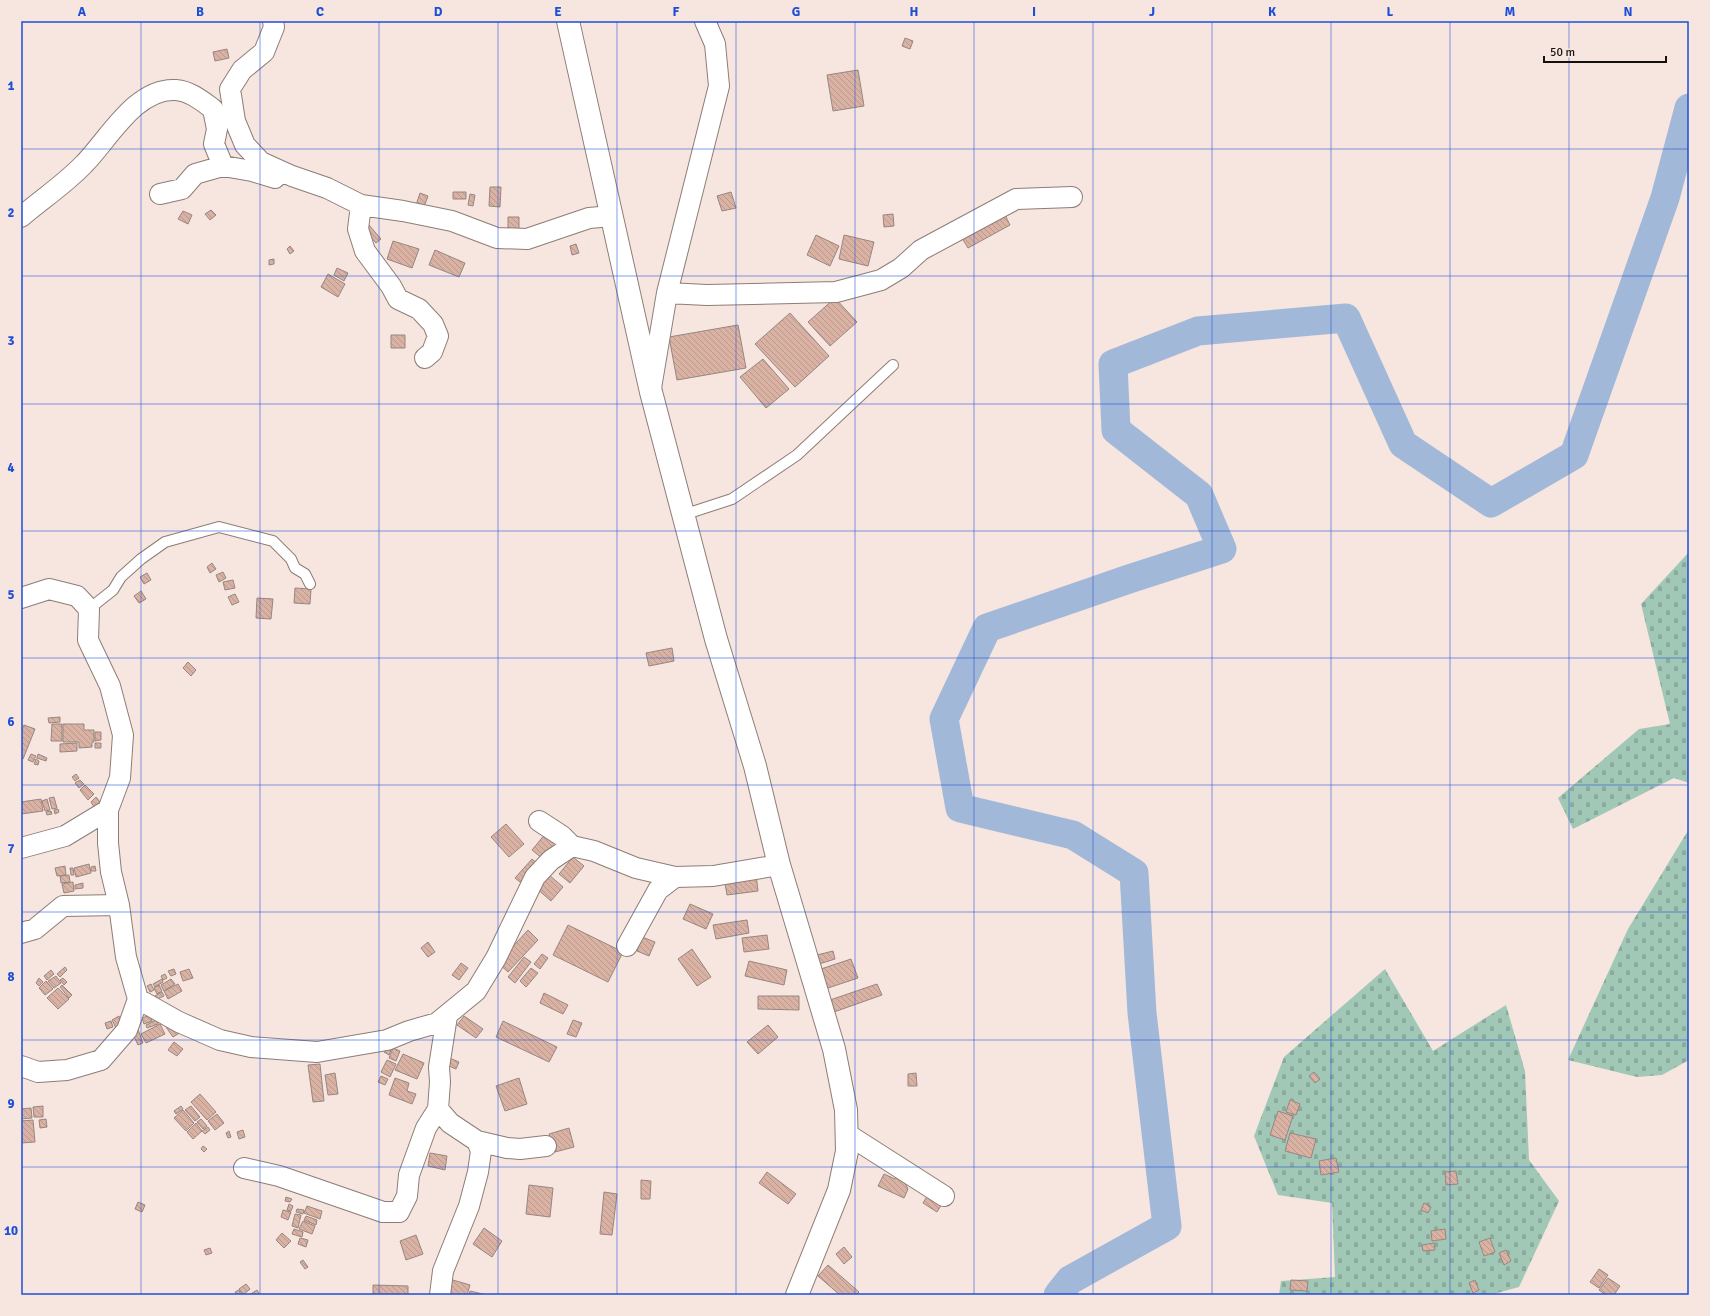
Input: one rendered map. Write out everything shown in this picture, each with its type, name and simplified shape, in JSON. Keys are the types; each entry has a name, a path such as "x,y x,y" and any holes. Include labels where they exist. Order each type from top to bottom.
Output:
{"street":[{"path":"273,21 274,27 264,52 242,70 230,89 235,121 245,145 261,162 292,176 327,188 361,205 403,211 452,221 497,238 527,239 589,218 612,216"},
{"path":"568,21 651,392 716,639 754,766 779,865 834,1049 846,1110 847,1152 839,1190 797,1295"},
{"path":"651,392 667,293 719,86 715,44 705,21"},
{"path":"21,217 45,196 71,178 89,159 130,109 157,93 176,90 194,95 214,109 217,129 214,144 223,166"},
{"path":"160,194 182,189 196,174 223,166 252,171 303,186 327,188"},
{"path":"667,293 707,295 836,292 881,280 901,268 921,250 1016,199 1072,197"},
{"path":"361,205 358,229 365,251 391,286 398,299 419,309 433,324 438,336 432,352 424,358"},
{"path":"21,598 49,589 77,596 88,610 88,640 110,686 122,735 120,778 108,810 108,843 111,872 119,905 126,957 138,1000 128,1030 101,1060 67,1070 38,1072 21,1066"},
{"path":"21,848 65,836 108,810"},
{"path":"539,821 562,836 572,846 594,851 636,868 675,877 713,876 779,865"},
{"path":"138,1000 179,1022 220,1040 251,1047 317,1052 387,1040 409,1031 437,1023 476,991 496,958 535,877 551,860 572,846"},
{"path":"627,946 658,890 675,877"},
{"path":"21,933 35,929 63,906 119,905"},
{"path":"244,1168 279,1176 384,1212 399,1212 407,1196 409,1176 426,1128 438,1109 440,1082 439,1068 447,1016"},
{"path":"438,1109 450,1123 477,1141 507,1148 520,1149 546,1146"},
{"path":"847,1134 944,1196"},
{"path":"440,1295 443,1271 469,1206 478,1172 481,1151 477,1141"}],"lane":[{"path":"683,515 732,499 797,455 893,365"},
{"path":"88,610 113,590 121,576 141,559 165,542 220,527 273,542 291,559 295,568 305,574 310,584"}],"green space":[{"path":"1689,552 1689,783 1674,778 1573,829 1558,798 1639,729 1670,724 1641,604"},
{"path":"1689,829 1689,1060 1662,1075 1637,1077 1568,1060 1628,929"},
{"path":"1385,969 1433,1051 1506,1005 1525,1071 1529,1160 1559,1201 1519,1287 1490,1295 1279,1295 1281,1281 1335,1277 1332,1203 1278,1195 1254,1136 1284,1057"}],"building":[{"path":"905,38 913,41 910,49 902,46"},
{"path":"227,49 229,58 215,61 213,52"},
{"path":"858,70 864,106 833,111 827,75"},
{"path":"490,187 501,187 500,207 489,206"},
{"path":"453,192 466,192 466,199 453,199"},
{"path":"731,192 736,208 722,211 717,196"},
{"path":"420,193 428,196 424,207 416,205"},
{"path":"470,194 475,195 473,206 468,205"},
{"path":"211,210 216,215 210,220 205,214"},
{"path":"183,211 192,215 188,224 178,219"},
{"path":"1004,213 1010,225 968,248 962,238"},
{"path":"893,214 894,226 884,227 883,215"},
{"path":"508,217 519,217 519,233 508,233"},
{"path":"369,225 381,239 376,243 364,229"},
{"path":"816,235 839,246 830,266 807,255"},
{"path":"844,235 874,242 868,266 839,259"},
{"path":"393,241 419,249 412,268 387,259"},
{"path":"576,244 579,253 572,255 570,246"},
{"path":"290,246 294,251 290,254 287,249"},
{"path":"435,250 465,263 459,277 429,265"},
{"path":"274,259 274,264 269,265 269,260"},
{"path":"337,268 348,273 344,281 334,275"},
{"path":"328,274 345,284 338,297 321,287"},
{"path":"835,298 857,322 830,346 808,322"},
{"path":"790,313 829,356 795,387 755,344"},
{"path":"738,325 746,368 677,380 669,337"},
{"path":"391,335 405,335 405,348 391,348"},
{"path":"763,359 789,389 766,408 740,377"},
{"path":"212,563 216,569 210,573 207,567"},
{"path":"223,572 226,578 219,582 216,575"},
{"path":"147,573 151,580 144,584 140,577"},
{"path":"233,580 235,588 225,590 223,582"},
{"path":"295,588 311,589 310,604 294,603"},
{"path":"141,591 146,599 139,603 134,596"},
{"path":"235,594 239,602 232,605 228,597"},
{"path":"257,598 273,599 271,619 256,618"},
{"path":"672,648 674,661 649,666 646,653"},
{"path":"188,662 196,670 191,676 183,668"},
{"path":"60,717 60,722 49,723 48,718"},
{"path":"52,724 62,724 62,741 51,741"},
{"path":"63,724 84,724 84,730 94,730 94,742 92,742 92,747 79,748 79,742 63,742"},
{"path":"24,725 35,729 23,759 21,758 21,732"},
{"path":"95,732 101,732 101,740 95,741"},
{"path":"77,743 77,751 60,752 60,744"},
{"path":"95,743 101,743 101,748 95,748"},
{"path":"31,754 36,756 33,762 28,760"},
{"path":"38,754 47,758 46,761 37,758"},
{"path":"36,759 39,761 38,765 34,764"},
{"path":"76,774 79,778 75,781 72,777"},
{"path":"80,780 84,784 79,788 75,783"},
{"path":"85,785 94,794 88,800 80,790"},
{"path":"54,797 57,808 52,809 49,798"},
{"path":"96,797 100,802 94,807 91,802"},
{"path":"41,799 43,811 21,814 21,802"},
{"path":"47,799 50,810 45,811 42,801"},
{"path":"58,809 59,812 55,814 54,810"},
{"path":"51,811 52,814 47,815 46,812"},
{"path":"506,824 524,844 509,857 491,837"},
{"path":"546,833 558,842 543,859 532,850"},
{"path":"573,857 584,866 570,883 559,874"},
{"path":"532,859 541,867 525,886 515,878"},
{"path":"89,864 91,873 76,877 74,868"},
{"path":"65,866 66,875 57,876 55,868"},
{"path":"95,866 96,871 91,871 91,867"},
{"path":"70,868 73,868 74,875 71,875"},
{"path":"548,874 563,887 551,901 536,888"},
{"path":"756,874 758,891 727,895 724,878"},
{"path":"69,875 70,882 61,883 60,876"},
{"path":"73,882 74,891 64,893 62,884"},
{"path":"83,883 83,888 75,889 75,885"},
{"path":"690,904 713,914 706,929 683,919"},
{"path":"747,920 749,933 716,939 713,925"},
{"path":"568,925 623,952 608,982 553,955"},
{"path":"528,930 538,940 508,972 498,963"},
{"path":"767,935 769,949 744,952 742,938"},
{"path":"642,937 655,942 649,956 637,951"},
{"path":"428,942 435,952 428,957 421,948"},
{"path":"692,949 711,977 697,986 678,959"},
{"path":"833,951 835,959 816,965 813,956"},
{"path":"542,954 548,958 540,969 534,964"},
{"path":"524,957 531,962 515,983 508,977"},
{"path":"851,959 858,978 819,991 812,972"},
{"path":"749,961 787,970 784,985 745,976"},
{"path":"461,963 468,968 459,980 452,975"},
{"path":"65,967 67,970 60,977 57,974"},
{"path":"531,968 538,973 526,987 520,981"},
{"path":"174,969 176,974 171,976 168,971"},
{"path":"189,969 193,978 183,981 180,972"},
{"path":"51,970 54,974 47,980 44,976"},
{"path":"165,974 167,978 163,980 161,976"},
{"path":"56,976 61,983 54,988 48,981"},
{"path":"39,978 43,982 39,986 36,983"},
{"path":"63,978 67,982 64,985 60,980"},
{"path":"162,979 163,982 155,987 153,984"},
{"path":"171,979 175,984 164,991 161,985"},
{"path":"46,981 53,989 45,995 39,988"},
{"path":"151,984 154,990 150,992 147,986"},
{"path":"178,984 182,991 168,999 164,991"},
{"path":"877,984 882,995 834,1012 830,1000"},
{"path":"62,985 72,995 69,998 60,987"},
{"path":"159,985 162,991 157,994 154,988"},
{"path":"58,988 69,999 58,1009 47,998"},
{"path":"162,992 164,996 155,1000 153,997"},
{"path":"544,993 568,1005 563,1014 540,1003"},
{"path":"758,996 799,996 799,1010 758,1009"},
{"path":"150,1015 152,1021 144,1024 142,1018"},
{"path":"119,1016 123,1025 116,1028 112,1020"},
{"path":"464,1016 483,1029 476,1038 457,1025"},
{"path":"156,1020 158,1024 147,1028 146,1025"},
{"path":"573,1020 582,1023 576,1037 567,1034"},
{"path":"111,1021 113,1027 107,1029 105,1023"},
{"path":"503,1021 557,1047 549,1062 496,1037"},
{"path":"174,1022 181,1032 173,1037 166,1027"},
{"path":"160,1024 165,1034 146,1043 141,1034"},
{"path":"768,1025 778,1037 758,1054 747,1042"},
{"path":"137,1027 143,1043 138,1045 131,1030"},
{"path":"174,1042 183,1049 177,1056 168,1050"},
{"path":"386,1048 391,1050 389,1055 384,1052"},
{"path":"393,1048 400,1051 396,1061 389,1058"},
{"path":"403,1054 424,1063 417,1079 395,1070"},
{"path":"447,1057 459,1062 456,1069 444,1064"},
{"path":"387,1060 396,1064 390,1077 381,1072"},
{"path":"320,1064 324,1101 313,1102 308,1065"},
{"path":"1314,1072 1320,1079 1315,1083 1309,1076"},
{"path":"335,1073 338,1094 328,1095 325,1075"},
{"path":"916,1073 917,1086 908,1086 908,1074"},
{"path":"381,1076 388,1079 385,1085 378,1082"},
{"path":"395,1078 409,1083 407,1091 416,1094 412,1104 389,1095"},
{"path":"519,1078 527,1104 505,1111 496,1086"},
{"path":"200,1094 216,1112 207,1120 191,1102"},
{"path":"1290,1100 1300,1104 1296,1115 1286,1112"},
{"path":"43,1106 43,1117 34,1117 33,1107"},
{"path":"181,1106 183,1109 176,1114 174,1111"},
{"path":"191,1106 200,1117 195,1121 185,1110"},
{"path":"31,1108 32,1118 21,1119 21,1109"},
{"path":"183,1110 194,1123 186,1131 174,1118"},
{"path":"1278,1111 1293,1116 1285,1140 1270,1135"},
{"path":"217,1114 224,1123 215,1130 208,1121"},
{"path":"46,1119 47,1127 40,1128 39,1120"},
{"path":"201,1119 207,1126 203,1129 197,1122"},
{"path":"33,1120 35,1142 21,1143 21,1121"},
{"path":"196,1123 202,1131 193,1139 187,1132"},
{"path":"208,1127 210,1130 205,1134 202,1131"},
{"path":"569,1128 574,1147 555,1152 549,1134"},
{"path":"243,1130 245,1137 239,1139 237,1132"},
{"path":"229,1131 231,1137 228,1138 226,1133"},
{"path":"1290,1133 1316,1139 1311,1158 1285,1151"},
{"path":"203,1146 207,1149 204,1152 201,1149"},
{"path":"430,1153 447,1156 445,1170 428,1166"},
{"path":"1336,1158 1339,1172 1321,1175 1319,1161"},
{"path":"1456,1171 1458,1184 1446,1185 1445,1172"},
{"path":"767,1172 796,1194 788,1204 759,1183"},
{"path":"884,1174 895,1179 897,1174 907,1179 905,1183 908,1189 904,1198 878,1186"},
{"path":"641,1180 651,1181 650,1199 641,1199"},
{"path":"529,1185 553,1188 550,1217 526,1214"},
{"path":"604,1192 617,1194 612,1235 600,1234"},
{"path":"929,1193 943,1202 937,1212 923,1203"},
{"path":"286,1197 292,1199 290,1202 285,1201"},
{"path":"138,1202 145,1205 142,1212 135,1209"},
{"path":"1424,1203 1431,1207 1428,1213 1421,1210"},
{"path":"289,1204 293,1206 291,1211 287,1210"},
{"path":"307,1206 322,1211 320,1219 304,1213"},
{"path":"297,1209 304,1210 303,1214 296,1212"},
{"path":"283,1210 291,1212 288,1220 281,1217"},
{"path":"295,1214 301,1215 298,1228 292,1226"},
{"path":"306,1216 317,1220 316,1225 304,1220"},
{"path":"303,1221 315,1226 312,1234 299,1229"},
{"path":"484,1228 502,1241 492,1257 473,1244"},
{"path":"294,1229 303,1232 302,1237 292,1234"},
{"path":"1445,1229 1446,1239 1432,1241 1431,1231"},
{"path":"282,1233 291,1241 284,1248 276,1240"},
{"path":"416,1235 423,1254 406,1260 400,1241"},
{"path":"300,1238 308,1240 306,1247 298,1244"},
{"path":"1490,1238 1495,1252 1484,1256 1479,1242"},
{"path":"1434,1243 1435,1250 1423,1251 1422,1245"},
{"path":"844,1247 852,1257 844,1264 836,1254"},
{"path":"210,1248 212,1253 206,1255 204,1250"},
{"path":"1506,1250 1511,1261 1504,1265 1499,1253"},
{"path":"303,1260 308,1267 305,1269 300,1262"},
{"path":"828,1265 859,1292 856,1295 840,1295 818,1276"},
{"path":"1599,1269 1608,1275 1599,1288 1590,1282"},
{"path":"446,1278 470,1285 467,1295 453,1295 442,1292"},
{"path":"1608,1278 1620,1286 1614,1295 1606,1295 1599,1290"},
{"path":"1291,1280 1308,1281 1307,1291 1290,1290"},
{"path":"1475,1280 1479,1290 1473,1293 1469,1283"},
{"path":"246,1284 250,1289 243,1295 239,1289"},
{"path":"373,1285 408,1286 408,1295 373,1295"},
{"path":"239,1290 241,1295 237,1295 235,1292"},
{"path":"257,1290 260,1295 249,1295"},
{"path":"470,1291 487,1295 469,1295"}],"waterway":[{"path":"1058,1295 1070,1280 1167,1226 1142,1013 1134,873 1073,835 960,808 944,719 987,628 1222,549 1199,495 1116,430 1113,364 1198,331 1346,318 1403,444 1491,503 1574,455 1665,198 1689,108"}]}
